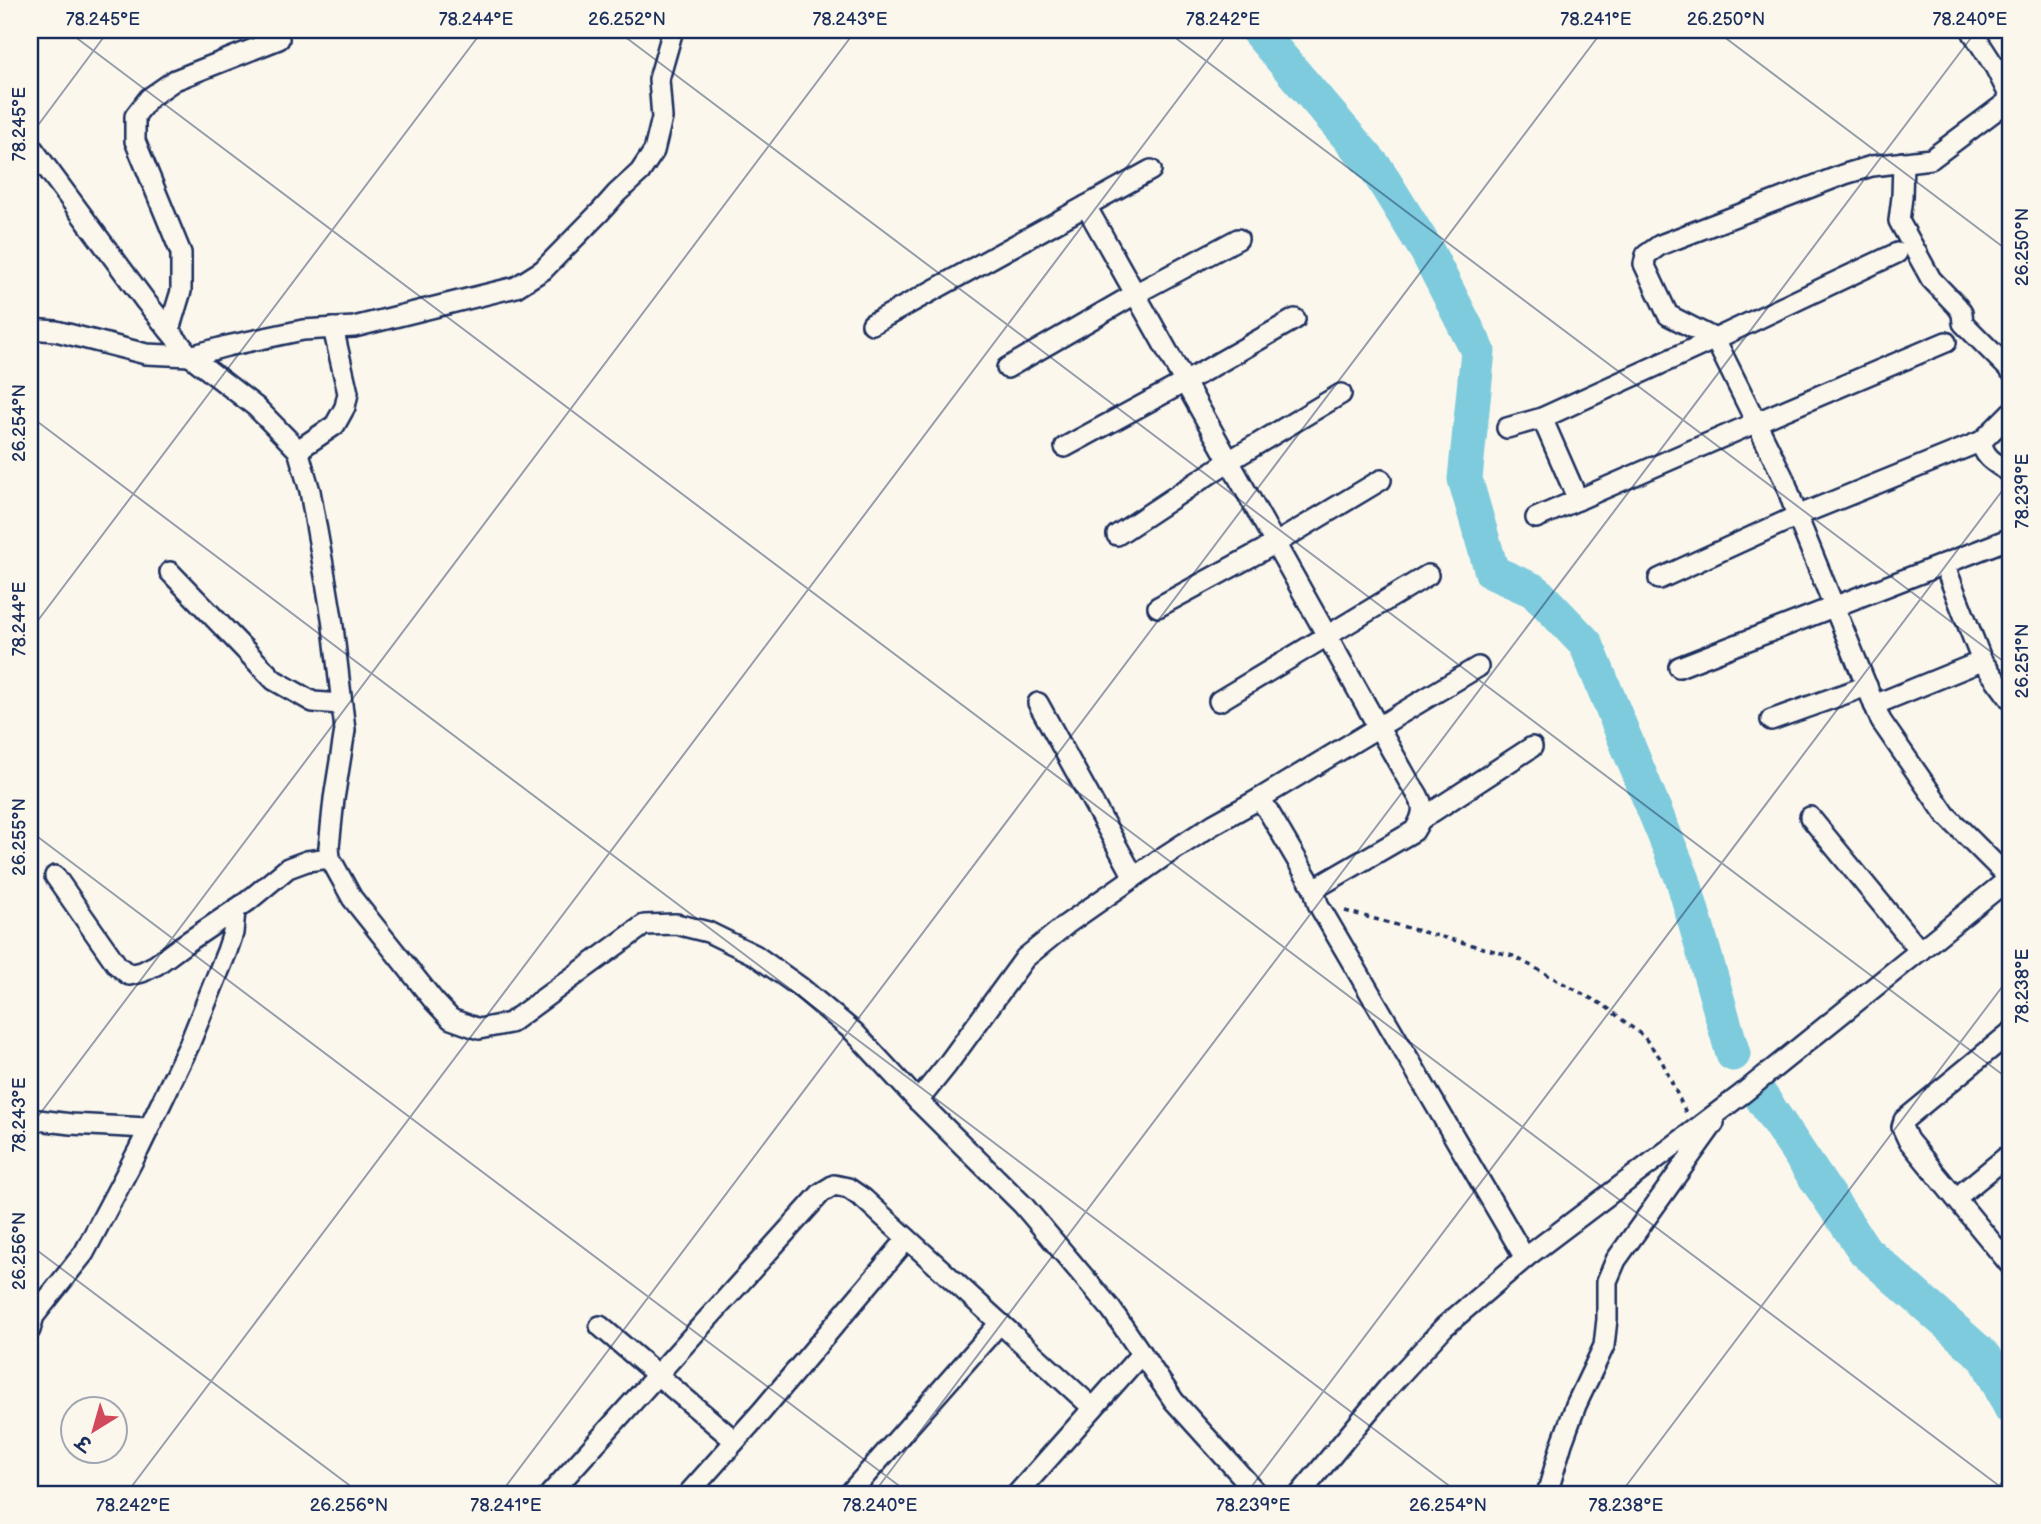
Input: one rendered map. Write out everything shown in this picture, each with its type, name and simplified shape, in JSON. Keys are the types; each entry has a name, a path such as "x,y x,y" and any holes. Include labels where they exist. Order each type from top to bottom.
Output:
{"street":[{"path":"30,329 56,331 146,354 190,356 303,330 354,327 516,287 543,270 640,172 654,150 662,118 659,79 673,30"},
{"path":"1300,1494 1444,1327 1525,1258 1765,1076 2010,878 1946,815 1881,722 1784,481 1715,339 1668,315 1644,264 1646,255 1660,245 1845,174 1872,166 1931,159 2011,99 1974,31"},
{"path":"169,330 181,291 181,253 135,141 135,116 149,98 175,80 279,39"},
{"path":"30,145 81,217 190,356 256,407 298,450 310,491 325,576 345,730 334,799 330,858 352,898 434,1001 451,1019 479,1029 510,1023 644,925 676,924 708,932 755,955 800,987 854,1032 918,1101 1023,1205 1111,1309 1174,1401 1258,1494"},
{"path":"1903,162 1899,221 1931,279 1962,313 1963,323 2011,371"},
{"path":"872,324 1151,170"},
{"path":"1086,206 1423,802 1423,818"},
{"path":"1007,368 1135,294 1238,239"},
{"path":"1507,428 1542,418 1897,253"},
{"path":"1065,447 1295,319"},
{"path":"298,450 335,425 345,407 348,393 332,328"},
{"path":"1536,518 1946,342"},
{"path":"1117,535 1229,461 1341,394"},
{"path":"1659,579 1797,516 1982,441 2011,412"},
{"path":"1542,418 1578,500"},
{"path":"1982,441 1982,449 1988,458 2011,473"},
{"path":"1158,607 1276,543 1381,480"},
{"path":"1679,667 2011,538"},
{"path":"1944,564 1982,661 2011,700"},
{"path":"170,572 274,680 313,702 341,704"},
{"path":"1219,701 1427,575"},
{"path":"1771,720 1870,696 1982,661"},
{"path":"918,1101 1025,958 1067,924 1204,831 1478,667"},
{"path":"1038,703 1135,877"},
{"path":"1316,896 1414,831 1423,818 1532,747"},
{"path":"1259,799 1267,808 1525,1258"},
{"path":"1810,817 1920,951"},
{"path":"55,876 117,965 129,975 156,965 235,910 288,868 307,861 330,858"},
{"path":"30,1330 34,1316 83,1253 139,1149 189,1045 227,951 233,933 235,910"},
{"path":"2011,1032 1904,1120 1902,1127 1908,1140 2011,1266"},
{"path":"1547,1494 1576,1405 1604,1346 1607,1281 1616,1260 1735,1099"},
{"path":"30,1119 147,1128"},
{"path":"1956,1198 2011,1153"},
{"path":"550,1494 821,1193 834,1185 848,1188 864,1199 1093,1408"},
{"path":"688,1494 907,1240"},
{"path":"849,1494 1000,1323"},
{"path":"600,1326 735,1441"},
{"path":"1017,1494 1142,1353"}],"path":[{"path":"1316,896 1513,956 1605,1006 1644,1037 1661,1059 1694,1130"}],"waterway":[{"path":"1257,30 1377,170 1427,251 1478,351 1465,479 1492,572 1535,591 1586,644 1683,880 1733,1054"},
{"path":"1760,1095 1865,1251 1986,1358 2011,1408"}]}
